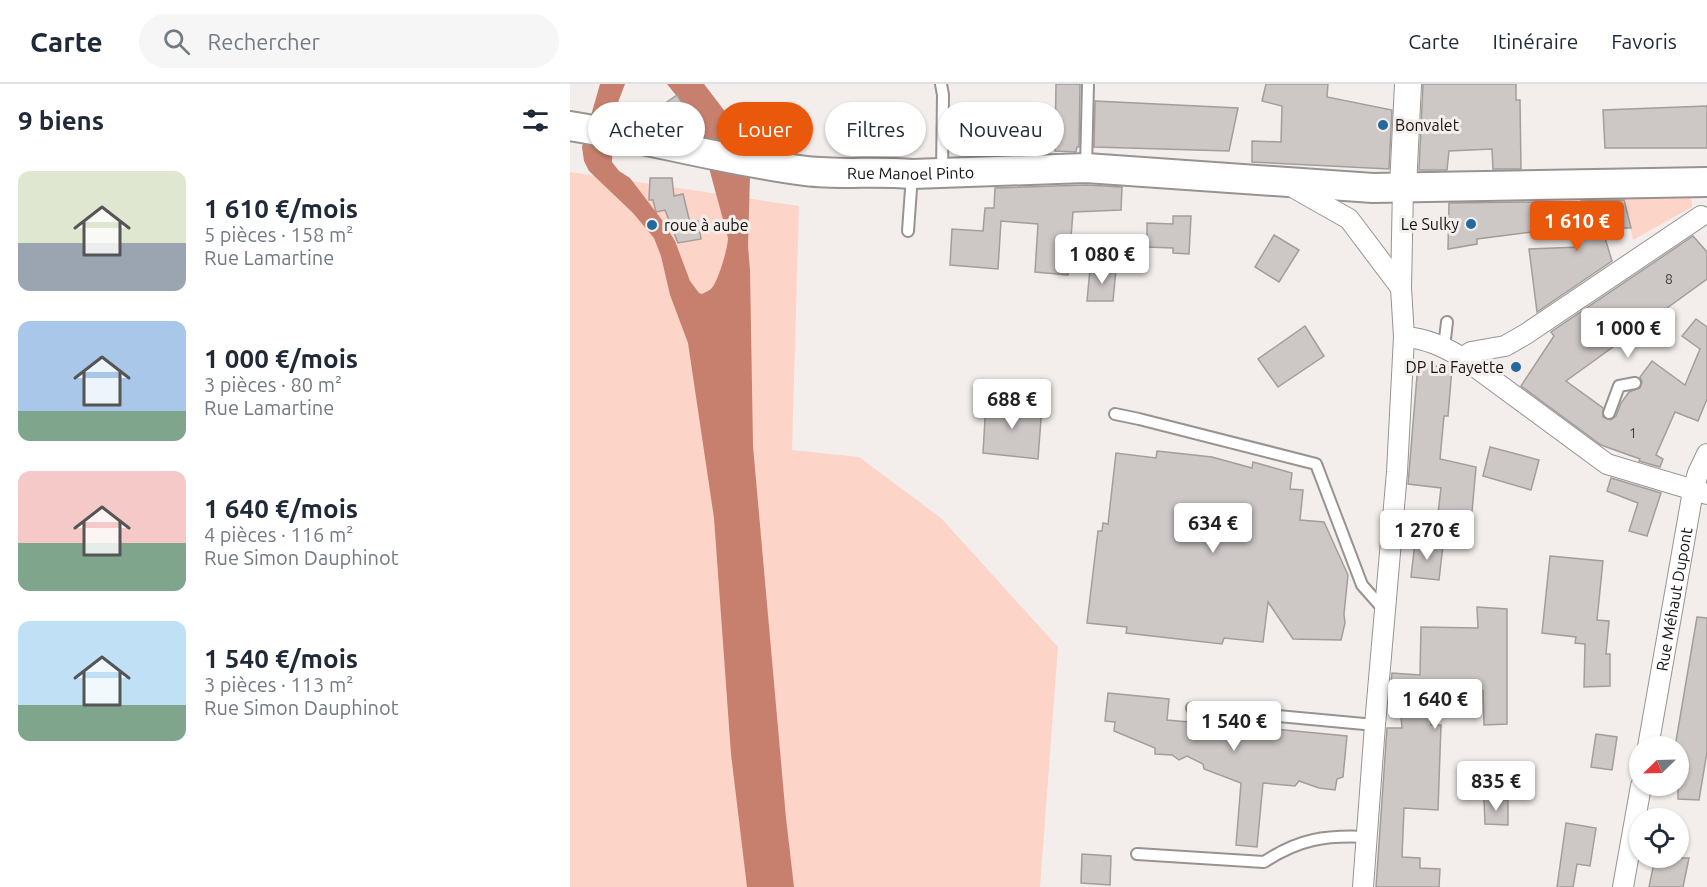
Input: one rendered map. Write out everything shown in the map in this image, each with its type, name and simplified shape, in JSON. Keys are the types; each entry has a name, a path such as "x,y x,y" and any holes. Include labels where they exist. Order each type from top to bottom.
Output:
{"main road":[{"name":"Rue Manoel Pinto","path":"575,126 760,165 809,172 883,171 912,174 1086,168 1254,176 1286,183 1373,188 1707,182"}],"street":[{"path":"1363,887 1374,725 1397,472 1404,337 1401,288 1408,84"},
{"path":"1286,183 1349,219 1401,288"},
{"path":"1463,358 1471,352 1505,345 1526,334 1701,216"},
{"path":"1404,337 1419,338 1444,347 1463,358 1592,446 1607,465 1700,493"},
{"name":"Rue Méhaut Dupont","path":"1650,736 1700,493 1698,473 1707,454"},
{"path":"1623,887 1639,796"}],"lane":[{"path":"940,84 944,95 942,173"},
{"path":"1086,168 1088,84"},
{"path":"908,231 912,174"},
{"path":"1444,347 1448,322"},
{"path":"1609,412 1619,386 1635,383"},
{"path":"1115,414 1316,464 1362,585 1385,612"},
{"path":"1192,708 1374,725"},
{"path":"1137,854 1264,862 1280,852 1316,838 1367,837"}],"shaded area":[{"path":"600,84 625,84 618,102 595,102"},
{"path":"667,84 704,84 718,102 717,156 751,156 748,246 753,446 794,887 747,887 731,754 714,518 688,343 670,295 661,256 654,238 633,213 589,171 584,161 582,147 588,126 588,156 612,156 612,162 619,171 630,178 662,220 675,241 690,281 702,294 711,289 717,279 728,238 705,153 705,102 681,102"},
{"path":"570,172 799,206 792,450 859,457 941,518 1058,647 1040,887 570,887"},
{"path":"1691,194 1692,207 1633,240 1623,195"}],"building":[{"path":"1056,84 1080,84 1079,147 1076,152 1064,151 1064,102 1056,102"},
{"path":"1266,84 1328,84 1327,97 1392,110 1389,169 1252,162 1252,141 1281,142 1282,106 1262,101"},
{"path":"1423,84 1516,84 1516,100 1520,100 1521,169 1493,169 1492,149 1449,151 1447,170 1419,170"},
{"path":"677,95 681,102 667,102"},
{"path":"1095,101 1238,108 1229,151 1094,147"},
{"path":"1707,106 1707,148 1605,148 1603,110"},
{"path":"650,178 672,178 674,196 683,194 690,223 698,221 701,239 678,243 665,210 656,212 653,200 649,200"},
{"path":"1086,185 1122,187 1121,210 1073,212 1068,275 1035,272 1038,224 1001,221 998,269 950,265 952,229 983,231 985,208 994,208 995,188"},
{"path":"1624,200 1631,228 1602,228 1612,261 1537,312 1529,249 1579,247 1581,201"},
{"path":"1536,202 1540,231 1477,239 1477,244 1448,249 1449,203"},
{"path":"1173,216 1191,216 1189,254 1173,253 1173,248 1147,247 1147,223 1173,224"},
{"path":"1274,235 1299,250 1279,282 1255,267"},
{"path":"1693,236 1707,252 1707,279 1566,381 1603,408 1603,417 1611,420 1616,416 1629,392 1640,388 1642,382 1640,377 1652,361 1685,385 1700,349 1682,336 1696,319 1707,327 1707,399 1698,421 1675,412 1656,455 1663,459 1660,467 1601,445 1521,386 1554,336 1551,332"},
{"path":"1090,269 1116,269 1113,301 1087,301"},
{"path":"1305,326 1324,356 1278,387 1258,359"},
{"path":"1418,364 1452,368 1448,416 1444,416 1440,459 1476,467 1470,534 1436,530 1441,488 1408,484"},
{"path":"986,402 1042,406 1038,459 983,453"},
{"path":"1490,447 1539,460 1531,490 1483,476"},
{"path":"1157,451 1212,457 1252,468 1253,462 1292,473 1290,489 1303,490 1300,520 1324,522 1348,575 1345,623 1341,640 1293,639 1268,602 1263,642 1224,638 1222,644 1126,633 1127,627 1087,623 1098,531 1102,531 1103,523 1108,524 1116,453 1156,458"},
{"path":"1611,478 1661,493 1647,536 1629,531 1638,503 1607,491"},
{"path":"1415,542 1443,545 1439,580 1411,577"},
{"path":"1550,556 1603,561 1597,620 1609,621 1606,654 1610,654 1610,686 1584,687 1585,644 1575,643 1576,637 1542,633"},
{"path":"1477,607 1507,609 1507,724 1484,725 1483,691 1430,691 1431,725 1441,725 1438,810 1404,808 1402,857 1420,858 1420,868 1440,869 1439,887 1376,887 1387,728 1402,728 1399,692 1390,692 1392,673 1420,675 1421,627 1478,628"},
{"path":"1697,617 1707,618 1707,752 1699,800 1678,799 1678,796 1689,796 1689,736 1677,736"},
{"path":"1108,693 1169,699 1167,720 1246,727 1260,723 1274,729 1347,736 1343,777 1337,779 1335,790 1319,788 1299,781 1295,786 1263,783 1257,847 1236,845 1241,783 1204,769 1203,764 1187,756 1179,760 1172,755 1155,754 1155,748 1114,731 1115,722 1105,721"},
{"path":"1596,734 1617,737 1612,770 1591,767"},
{"path":"1484,799 1508,800 1508,825 1485,824"},
{"path":"1566,823 1596,828 1590,866 1577,864 1573,887 1557,887"},
{"path":"1082,854 1111,856 1110,885 1081,883"},
{"path":"1653,868 1687,868 1683,887 1649,887"}],"place":[{"name":"Bonvalet","path":"1383,125"},
{"name":"Le Sulky","path":"1471,224"},
{"name":"roue à aube","path":"652,225"},
{"name":"DP La Fayette","path":"1516,367"}]}
